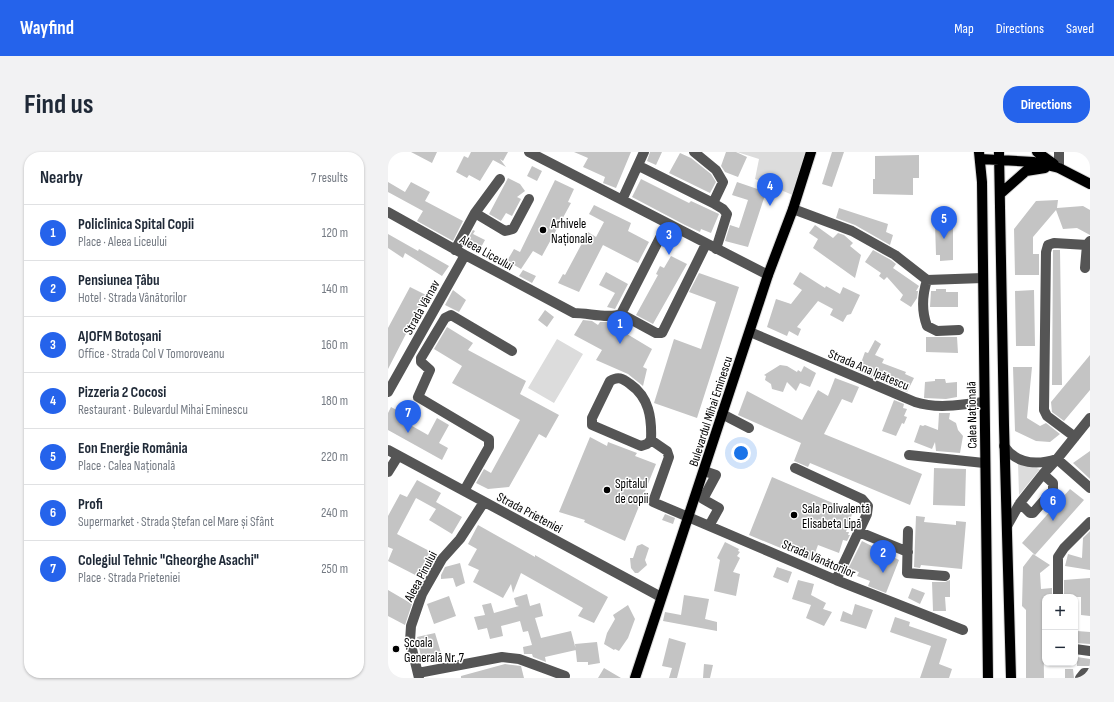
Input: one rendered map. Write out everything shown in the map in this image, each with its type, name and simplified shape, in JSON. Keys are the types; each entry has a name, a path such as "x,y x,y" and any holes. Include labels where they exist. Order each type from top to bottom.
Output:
{"main road":[{"name":"Bulevardul Mihai Eminescu","path":"635,678 768,275 793,209 811,152"},
{"path":"1037,152 1059,168 1090,184"},
{"path":"1011,678 1004,446 1000,194 989,155 1034,162 1059,168"},
{"name":"Calea Națională","path":"988,678 983,402 982,182 989,155"},
{"path":"1000,194 1026,171 1040,167 1059,168"}],"street":[{"path":"529,152 768,275"},
{"path":"622,200 639,166 644,152"},
{"path":"694,152 716,170 723,182 713,204"},
{"path":"1059,152 1059,168"},
{"path":"639,166 724,209 727,214 716,249"},
{"path":"455,250 475,213 500,178"},
{"path":"475,213 505,231 513,228 529,198"},
{"path":"793,209 852,231 895,256 927,280 983,278"},
{"name":"Aleea Liceului","path":"388,212 465,256 574,313 590,313 614,317 621,314"},
{"path":"667,224 621,314 656,333 662,333 706,244"},
{"path":"1075,438 1048,416 1044,410 1046,252 1048,245 1054,243 1089,243 1085,268"},
{"name":"Strada Vârnav","path":"388,392 465,256"},
{"path":"927,280 924,292 922,314 927,326 937,331 959,330"},
{"path":"464,491 489,447 489,439 418,397 430,370 421,362 421,358 445,318 451,316 512,351"},
{"name":"Strada Ana Ipătescu","path":"750,332 924,405 962,405 983,402"},
{"path":"616,378 623,378 638,390 646,402 652,421 651,440 647,444 641,446 592,425 592,418 610,381 616,378"},
{"path":"722,414 749,428"},
{"path":"1007,526 1020,503 1043,474 1058,459 1090,418"},
{"name":"Strada Vânătorilor","path":"651,440 667,451 669,458 653,502 836,580 963,630"},
{"path":"1004,446 1012,455 1024,461 1043,464 1058,459"},
{"name":"Strada Prieteniei","path":"388,450 661,597"},
{"path":"910,455 984,463"},
{"path":"388,472 398,456"},
{"path":"1058,459 1090,488"},
{"path":"795,468 862,499 868,506 867,514 836,580"},
{"path":"704,471 716,475 703,499 719,508 709,526"},
{"path":"1020,503 1030,513 1033,513 1053,490 1053,483 1043,474"},
{"name":"Aleea Pinului","path":"484,502 460,539 442,559 422,594 411,626 410,640 419,675 502,657 519,659 565,676"},
{"path":"1058,594 1058,557 1064,548 1090,522"},
{"path":"908,531 907,573 945,576"},
{"path":"858,532 908,552"},
{"path":"1078,649 1090,651"},
{"path":"1080,678 1084,673 1090,673"}],"shaded area":[{"path":"737,152 807,152 795,196 755,179 759,159"},
{"path":"557,339 583,354 554,403 528,388"},
{"path":"1018,463 1040,469 1019,495"}],"building":[{"path":"411,152 437,152 432,163"},
{"path":"471,152 508,152 503,161 500,159 506,167 493,160 480,181 469,175 467,178 456,172 464,156 468,158"},
{"path":"574,152 631,152 616,188 603,183 605,177 583,167 588,158"},
{"path":"650,152 662,152 656,165 647,161"},
{"path":"726,152 736,152 747,157 738,177 725,172 721,166"},
{"path":"832,152 844,152 832,187 822,184"},
{"path":"680,153 691,158 711,174 716,182 710,193 669,173"},
{"path":"919,155 919,178 913,178 913,195 873,194 873,179 875,179 875,156"},
{"path":"532,166 542,171 537,181 527,176"},
{"path":"508,178 520,184 525,191 517,197 521,199 512,216 506,213 501,221 489,214"},
{"path":"641,179 689,203 691,201 719,214 711,233 701,229 700,232 632,197"},
{"name":"Arhivele Naționale","path":"555,180 574,189 568,202 571,203 542,256 533,251 521,269 507,261 514,249 520,252"},
{"path":"388,182 405,192 411,182 430,192 425,201 463,221 453,241 417,221 423,211 388,192"},
{"path":"737,182 766,192 748,247 725,241 730,225 739,228 748,200 732,195"},
{"path":"1058,200 1057,208 1083,206 1090,210 1090,235 1077,228 1063,229 1056,210 1033,237 1033,254 1039,254 1039,275 1015,275 1014,229 1036,201"},
{"path":"594,205 631,223 628,231 649,242 638,263 603,245 579,292 558,283 563,274 565,275 588,232 596,237 604,222 589,214"},
{"path":"839,208 888,224 886,232 893,235 890,245 855,225 836,218"},
{"path":"941,215 953,215 953,260 940,261 940,255 936,255 935,223 941,223"},
{"path":"815,225 833,238 838,233 844,235 853,243 850,246 861,255 855,278 813,248 818,239 809,233"},
{"path":"473,230 475,231 473,234 485,240 479,251 465,245"},
{"path":"388,234 449,266 442,276 405,253 403,258 388,248"},
{"path":"873,250 891,260 896,264 893,268 919,286 916,291 918,291 917,298 911,307 900,300 903,295 887,277 884,280 879,276 881,273 865,262"},
{"path":"1053,250 1060,250 1062,385 1052,385"},
{"path":"671,256 687,264 653,324 636,315 658,275 656,274 660,266 664,268"},
{"path":"523,270 536,276 532,283 519,276"},
{"path":"606,272 628,284 615,309 607,307 615,293 599,285"},
{"path":"800,272 825,288 826,286 840,294 843,287 860,295 851,314 847,315 843,322 830,315 833,309 818,301 797,327 801,329 798,336 789,331 787,336 767,327 776,299 791,304 802,290 793,284"},
{"path":"699,273 739,287 697,418 654,403 674,339 701,349 716,302 689,292"},
{"path":"410,287 426,295 388,369 388,328"},
{"path":"936,289 946,289 946,292 958,292 958,307 930,307 931,291 936,291"},
{"path":"453,290 466,300 459,312 445,305"},
{"path":"1034,290 1035,346 1016,346 1015,291"},
{"path":"545,310 554,317 547,327 538,320"},
{"path":"583,320 592,321 598,325 600,322 607,322 652,349 643,367 647,369 643,386 628,374 596,360 602,350 574,335"},
{"path":"447,327 473,343 468,350 526,381 520,394 559,415 546,438 539,434 509,487 488,489 476,483 484,469 491,473 520,420 452,383 462,366 434,349"},
{"path":"926,337 957,337 958,353 926,352"},
{"path":"875,340 881,344 875,355 884,359 882,363 906,372 905,374 914,378 907,392 858,371 865,352 868,353"},
{"path":"1090,355 1090,390 1064,421 1052,412 1051,402"},
{"path":"780,365 787,366 797,372 798,370 801,372 804,366 816,373 810,387 800,383 796,391 787,382 783,392 772,389 771,384 765,380 766,376 764,375"},
{"path":"1013,367 1032,367 1027,418 1040,426 1046,423 1060,434 1050,442 1036,441 1015,431"},
{"path":"835,378 859,387 852,403 842,399 824,434 922,474 910,505 810,463 808,467 794,461 801,443 738,415 747,391 802,420 818,390 828,396"},
{"path":"935,379 945,379 946,383 957,382 957,397 946,399 924,398 925,382 935,381"},
{"path":"894,400 904,404 903,408 907,409 904,416 907,417 904,424 902,423 896,436 882,431"},
{"path":"391,407 408,416 405,422 428,435 437,418 449,425 439,443 448,448 442,460 388,430 388,413"},
{"path":"939,413 950,413 949,419 956,423 958,430 963,436 960,453 936,451 935,442 932,449 914,442 920,425 925,425 938,430"},
{"path":"590,437 607,446 608,442 637,453 635,456 656,464 625,541 584,522 585,520 559,512"},
{"path":"1090,451 1090,479 1073,463"},
{"path":"934,468 966,469 965,506 933,505"},
{"name":"Sala Polivalentă Elisabeta Lipă","path":"772,477 835,504 854,508 846,532 849,532 848,535 850,535 847,541 843,540 839,553 818,545 812,561 749,535"},
{"path":"417,480 441,493 436,502 462,517 452,534 429,520 436,509 416,498 397,534 437,555 423,579 388,561 393,549 388,547 388,516 400,494 407,497"},
{"path":"1070,489 1084,500 1035,555 1022,543"},
{"path":"665,514 675,518 673,524 662,520"},
{"path":"916,516 925,517 924,522 956,525 956,521 966,522 962,569 921,565 920,568 914,567"},
{"path":"478,525 535,557 535,555 608,597 594,623 578,616 583,608 521,573 513,593 511,584 503,598 473,582 479,570 468,565 477,549 468,544"},
{"path":"1090,531 1090,570 1065,566 1068,554 1082,558 1083,538"},
{"path":"862,541 899,560 886,593 868,586 870,581 857,576 859,572 848,569"},
{"path":"725,542 739,549 738,551 740,552 737,556 740,558 733,572 740,574 736,596 714,591 720,560 717,558"},
{"path":"642,544 649,548 645,560 647,565 638,573 635,573 631,568 630,558 633,558 637,546"},
{"path":"1033,554 1050,565 1040,573 1041,589 1052,588 1052,594 1042,594 1042,666 1044,666 1044,678 1026,678 1026,610 1022,606 1023,567"},
{"path":"460,563 465,583 456,587 453,578 441,579 441,575 445,567"},
{"path":"777,567 792,572 788,583 773,577"},
{"path":"1090,578 1090,616 1081,615 1081,597 1078,597 1078,594 1064,594 1064,580"},
{"path":"798,580 814,584 811,595 826,603 823,609 832,612 824,626 806,618 811,605 792,599"},
{"path":"950,580 950,597 945,597 946,611 933,611 932,582 945,582"},
{"path":"912,588 925,593 920,604 908,598"},
{"path":"388,590 412,604 405,625 388,616"},
{"path":"527,594 530,606 540,603 543,616 535,618 541,638 571,631 576,650 545,657 546,662 533,657 532,654 524,654 523,647 532,645 528,631 523,632 520,621 501,626 503,636 490,639 487,628 478,630 474,617 485,615 482,605 491,603 494,613 519,606 516,605 514,598"},
{"path":"684,595 709,599 705,619 717,622 717,631 663,621 665,612 681,615"},
{"path":"449,596 456,616 434,624 427,604"},
{"path":"855,604 873,610 866,629 840,621 843,611 852,615"},
{"path":"628,605 635,619 628,638 619,651 614,650 604,644 607,633 615,619 613,615"},
{"path":"895,617 910,622 909,626 947,639 939,664 952,669 949,678 920,678 931,646 890,632"},
{"path":"1078,631 1090,632 1090,644 1078,643"},
{"path":"435,633 441,653 421,657 417,637"},
{"path":"669,638 686,643 677,678 669,678 672,668 662,666"},
{"path":"597,642 600,663 588,665 588,662 577,662 575,644"},
{"path":"1078,657 1090,659 1090,666 1078,666"},
{"path":"505,664 521,666 524,678 461,678 461,676"},
{"path":"704,664 713,665 710,678 703,678"},
{"path":"604,668 621,678 598,678"},
{"path":"1065,669 1073,669 1074,678 1065,678"}],"place":[{"name":"Pizzeria 2 Cocosi","path":"770,206"},
{"name":"Arhivele Naționale","path":"543,230"},
{"name":"Eon Energie România","path":"944,239"},
{"name":"AJOFM Botoșani","path":"669,255"},
{"name":"Policlinica Spital Copii","path":"620,344"},
{"name":"Colegiul Tehnic \"Gheorghe Asachi\"","path":"408,433"},
{"name":"Spitalul de copii","path":"607,490"},
{"name":"Sala Polivalentă Elisabeta Lipă","path":"794,515"},
{"name":"Profi","path":"1053,521"},
{"name":"Pensiunea Țâbu","path":"883,573"},
{"name":"Școala Generală Nr. 7","path":"396,649"}]}
